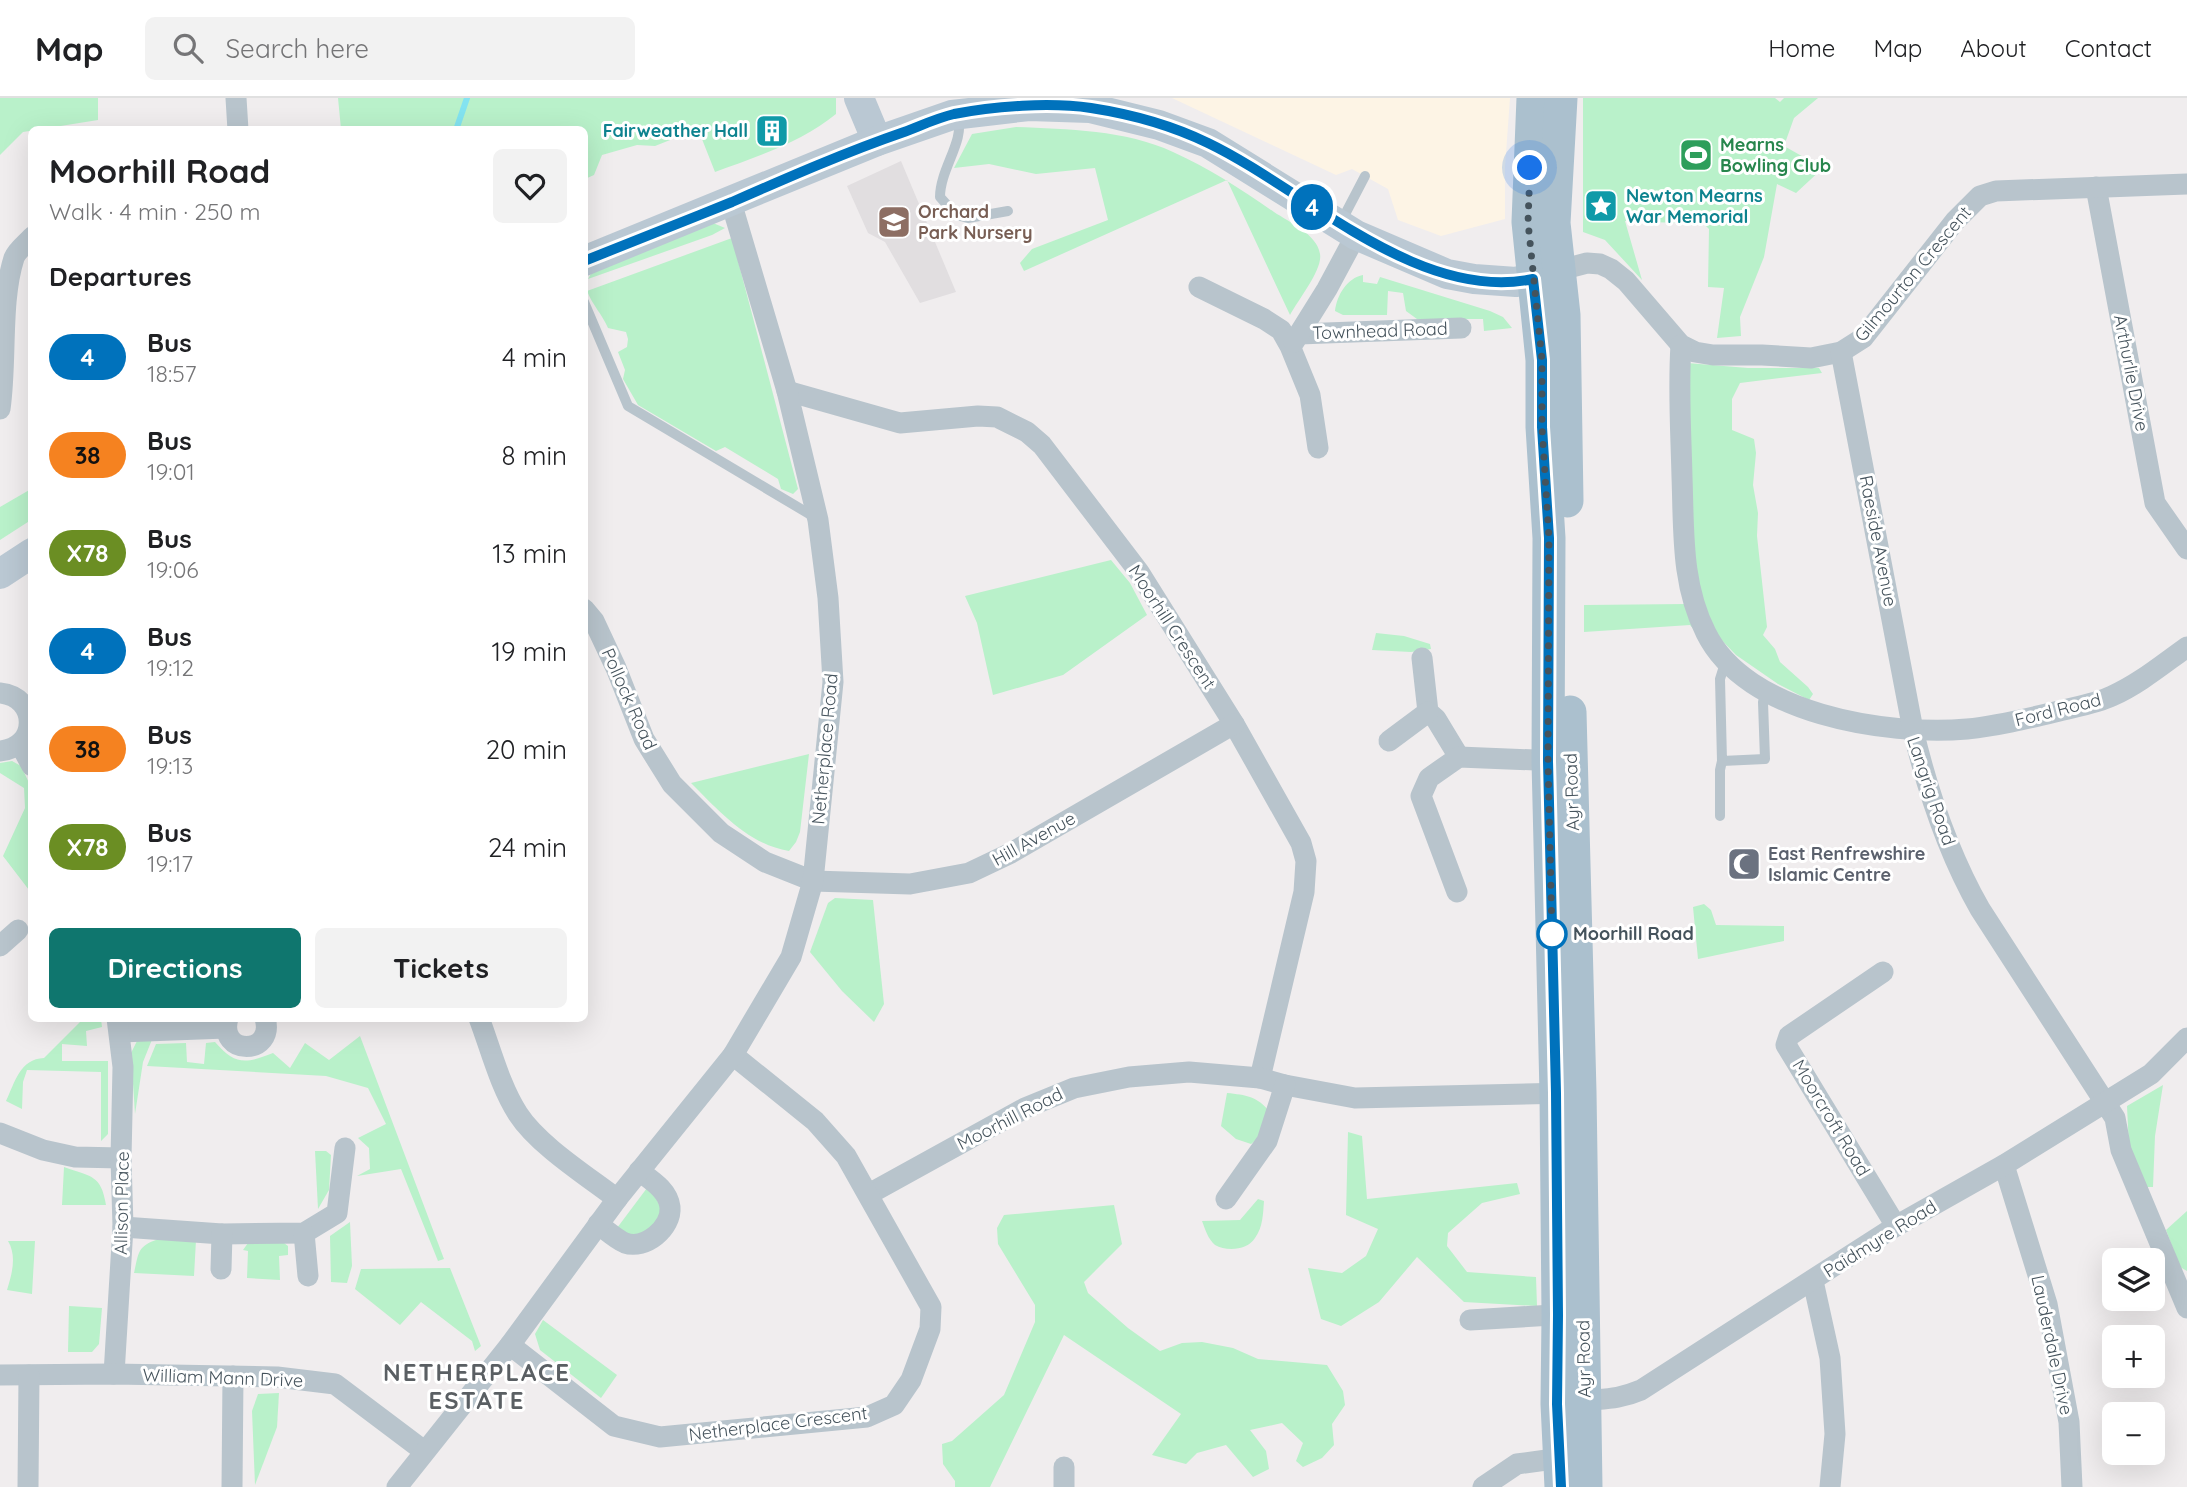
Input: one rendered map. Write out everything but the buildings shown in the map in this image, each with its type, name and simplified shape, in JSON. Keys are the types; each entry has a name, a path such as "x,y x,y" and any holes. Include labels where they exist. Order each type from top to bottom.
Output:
{"main road":[{"name":"Ayr Road","path":"1533,98 1528,222 1564,315 1560,761 1571,1314 1569,1465 1586,1487"},
{"name":"Ayr Road","path":"1547,274 1554,223 1561,98"}],"street":[{"path":"236,98 238,126"},
{"path":"859,98 877,141"},
{"path":"588,259 877,141 957,114 1029,106 1092,103 1208,143 1348,230 1447,274 1516,282 1587,263 1600,264 1626,281 1681,345"},
{"name":"Gilmourton Crescent","path":"1681,345 1695,352 1713,355 1811,358 1841,352 1863,338 1955,221 1980,196 1996,191 2187,184"},
{"name":"Arthurlie Drive","path":"2096,187 2155,503 2187,549"},
{"name":"Netherplace Road","path":"397,1487 510,1345 617,1199 733,1055 791,957 813,881 833,682 828,598 818,520 787,391 731,202"},
{"name":"Townhead Road","path":"1295,340 1348,230"},
{"path":"0,409 3,388 3,287 15,255 28,241"},
{"name":"Townhead Road","path":"1199,287 1264,319 1295,340 1310,395 1318,447"},
{"name":"Townhead Road","path":"1295,340 1461,328"},
{"name":"Langrig Road","path":"1681,345 1679,384 1686,570 1694,603 1707,635 1739,674 1781,700 1843,721 1913,730 1944,836 1961,874 1980,909 2115,1118 2121,1150 2187,1308"},
{"name":"Raeside Avenue","path":"1841,352 1913,730"},
{"name":"Moorhill Crescent","path":"787,391 900,423 988,416 997,417 1027,432 1042,444 1139,572 1234,724 1301,843 1306,861 1304,892 1260,1078"},
{"path":"0,574 28,556"},
{"name":"Pollock Road","path":"588,614 610,656 645,739 672,784 721,833 765,862 813,881"},
{"name":"Ford Road","path":"1913,730 1967,729 2013,722 2110,697 2139,681 2187,647"},
{"path":"1422,658 1428,712 1436,719 1459,757"},
{"path":"0,693 10,694 28,702"},
{"path":"1390,741 1428,712"},
{"name":"Hill Avenue","path":"813,881 911,884 969,873 1011,853 1234,724"},
{"path":"28,725 25,737 10,748 28,763"},
{"path":"1457,892 1421,796 1429,778 1459,757 1560,761"},
{"path":"0,946 18,930"},
{"name":"Moorcroft Road","path":"1884,972 1789,1035 1786,1045 1896,1226"},
{"path":"119,1025 227,1023 231,1040 242,1047 249,1047 261,1042 267,1030 266,1022"},
{"path":"481,1022 511,1102 520,1117 552,1149 617,1199"},
{"name":"Allison Place","path":"114,1374 123,1227 123,1067 119,1025"},
{"name":"Paidmyre Road","path":"1571,1402 1599,1401 1627,1396 1641,1390 1896,1226 2004,1165 2151,1074 2187,1038"},
{"name":"Netherplace Crescent","path":"510,1345 614,1426 660,1437 867,1417 894,1405 911,1380 930,1329 930,1307 846,1156 815,1121 733,1055"},
{"name":"Moorhill Road","path":"869,1194 1025,1108 1074,1088 1129,1077 1189,1072 1260,1078 1355,1098 1568,1093"},
{"path":"1226,1199 1267,1141 1286,1085"},
{"path":"0,1133 53,1153 75,1157 121,1158"},
{"path":"123,1227 222,1234 304,1233 337,1213 345,1148"},
{"name":"Lauderdale Drive","path":"2004,1165 2047,1304 2069,1422 2072,1487"},
{"path":"598,1224 626,1243 638,1243 656,1236 666,1224 670,1207 662,1188 639,1171"},
{"path":"304,1233 307,1276"},
{"path":"221,1269 222,1234"},
{"path":"1813,1281 1830,1358 1835,1434 1830,1487"},
{"path":"1470,1320 1571,1314"},
{"name":"William Mann Drive","path":"0,1375 277,1377 335,1384 424,1451"},
{"path":"28,1487 29,1375"},
{"path":"232,1487 233,1376"},
{"path":"1483,1487 1517,1464 1569,1465"}],"lane":[{"path":"957,114 961,130 940,182 940,197 956,215 968,218 1008,211"},
{"path":"1348,230 1365,176"},
{"path":"588,311 628,406 818,520"},
{"path":"1720,816 1720,679 1727,660"},
{"path":"1722,761 1765,759 1763,702 1766,691"}],"shaded area":[{"path":"1172,98 1510,98 1505,167 1505,219 1441,236 1398,220 1388,189 1352,169 1336,175"},
{"name":"Orchard Park Nursery","path":"901,161 956,292 920,303 885,242 868,233 847,186"}],"green space":[{"path":"0,98 98,98 98,120 60,126 28,126 28,131 23,132 0,155"},
{"path":"338,98 836,98 836,114 809,133 715,172 698,129 655,146 637,145 602,155 594,175 588,178 588,126 341,126"},
{"path":"1583,98 1775,98 1780,102 1784,98 1818,98 1794,118 1784,146 1823,168 1796,193 1777,184 1764,257 1740,317 1741,336 1717,338 1724,288 1708,287 1709,229 1704,224 1625,221 1642,280 1605,240 1583,232"},
{"path":"1016,127 1096,132 1136,139 1173,152 1226,180 1024,271 1020,263 1032,249 1108,220 1095,168 1036,174 989,164 954,168 972,134"},
{"path":"1228,181 1302,229 1318,247 1318,268 1290,315"},
{"path":"713,223 725,228 588,279 593,270"},
{"path":"732,238 798,489 793,494 781,489 778,479 725,447 716,451 638,405 623,379 625,370 618,352 627,347 626,332 608,328 588,291"},
{"path":"1363,275 1363,282 1377,284 1380,277 1490,311 1503,317 1512,328 1484,331 1483,319 1417,319 1406,311 1403,293 1388,291 1387,315 1343,315 1335,311 1344,288"},
{"path":"1687,363 1748,368 1819,368 1822,373 1740,383 1732,399 1732,430 1754,439 1756,453 1753,485 1758,513 1757,536 1767,627 1763,635 1775,649 1780,662 1813,694 1809,700 1778,684 1736,655 1710,628 1693,571"},
{"path":"28,491 28,522 0,540 0,507"},
{"path":"1111,560 1130,583 1147,615 1063,675 993,695 977,623 965,596"},
{"path":"1687,604 1701,638 1690,625 1584,632 1584,605"},
{"path":"1376,633 1404,636 1430,644 1431,649 1411,652 1372,650"},
{"path":"809,754 800,832 789,851 761,842 735,825 691,783"},
{"path":"12,761 21,766 28,781 28,889 3,856 25,808 24,788 0,773 0,763"},
{"path":"835,898 873,900 884,1004 874,1022 842,991 810,952 828,903"},
{"path":"1704,904 1711,910 1716,925 1784,926 1784,941 1698,959 1693,907"},
{"path":"80,1022 101,1022 102,1027 86,1031 87,1046 62,1044 62,1061 108,1061 108,1134 101,1141 101,1072 27,1070 23,1082 22,1109 6,1101 24,1067 29,1062 44,1058"},
{"path":"360,1036 444,1259 438,1261 401,1169 357,1176 370,1169 369,1148 358,1138 386,1124 368,1088 326,1076 147,1066 156,1044 186,1043 187,1062 204,1064 206,1043 215,1042 229,1055 241,1060 273,1053 290,1068 305,1043 329,1060"},
{"path":"153,1037 143,1062 135,1114 131,1053 138,1039"},
{"path":"2163,1085 2155,1136 2153,1187 2143,1187 2129,1148 2127,1106"},
{"path":"1227,1093 1251,1097 1270,1112 1262,1135 1251,1144 1236,1139 1221,1126"},
{"path":"1348,1132 1362,1136 1367,1199 1517,1183 1520,1194 1482,1203 1448,1233 1447,1246 1467,1272 1536,1277 1537,1306 1464,1302 1417,1257 1379,1302 1341,1326 1321,1319 1308,1268 1342,1273 1366,1256 1378,1229 1346,1215"},
{"path":"315,1151 326,1151 331,1155 329,1190 318,1209"},
{"path":"64,1167 88,1175 98,1182 106,1205 62,1205"},
{"path":"650,1184 663,1214 640,1239 614,1232"},
{"path":"1258,1199 1264,1201 1263,1216 1258,1234 1252,1242 1237,1249 1225,1249 1215,1245 1202,1221 1240,1220"},
{"path":"1114,1205 1122,1244 1084,1282 1088,1293 1128,1328 1160,1351 1182,1343 1202,1342 1233,1348 1258,1359 1327,1365 1343,1391 1345,1405 1332,1424 1334,1445 1322,1458 1303,1467 1296,1461 1303,1443 1282,1423 1250,1430 1266,1451 1269,1469 1253,1477 1226,1445 1197,1453 1186,1464 1152,1455 1181,1414 1064,1335 990,1487 955,1487 955,1481 943,1464 942,1444 952,1441 1004,1395 1035,1322 1035,1305 998,1244 997,1228 1004,1215"},
{"path":"2187,1211 2187,1271 2180,1267 2166,1230"},
{"path":"350,1222 352,1266 347,1283 331,1282 330,1236"},
{"path":"159,1239 196,1240 194,1276 134,1273 140,1251 147,1244"},
{"path":"8,1241 35,1241 32,1294 7,1290 13,1259"},
{"path":"248,1243 284,1243 288,1246 288,1255 279,1256 280,1280 247,1278 248,1251 243,1250"},
{"path":"450,1268 481,1346 475,1351 472,1341 421,1302 400,1325 355,1289 361,1269"},
{"path":"69,1306 102,1308 99,1344 92,1352 68,1352"},
{"path":"543,1320 617,1375 601,1398 540,1350 535,1334"},
{"path":"279,1393 277,1427 255,1485 252,1411 258,1394"}],"waterway":[{"path":"457,126 467,98"}],"bus line":[{"name":"4","path":"588,259 877,141 952,115 1029,106 1090,108 1159,125 1208,143 1356,235 1418,263 1447,274 1475,279 1499,282 1533,279 1542,360 1542,427 1549,538 1548,761 1556,1093 1557,1404 1561,1487"}],"place":[{"name":"Fairweather Hall","path":"772,131"},
{"name":"Mearns Bowling Club","path":"1696,155"},
{"name":"Newton Mearns War Memorial","path":"1601,206"},
{"name":"Orchard Park Nursery","path":"894,222"},
{"name":"East Renfrewshire Islamic Centre","path":"1744,864"},
{"name":"Moorhill Road","path":"1552,934"}],"district":[{"name":"NETHERPLACE ESTATE","path":"477,1387"}],"route":[{"path":"1530,168 1528,222 1542,360 1542,427 1549,538 1548,761 1552,934"}]}
